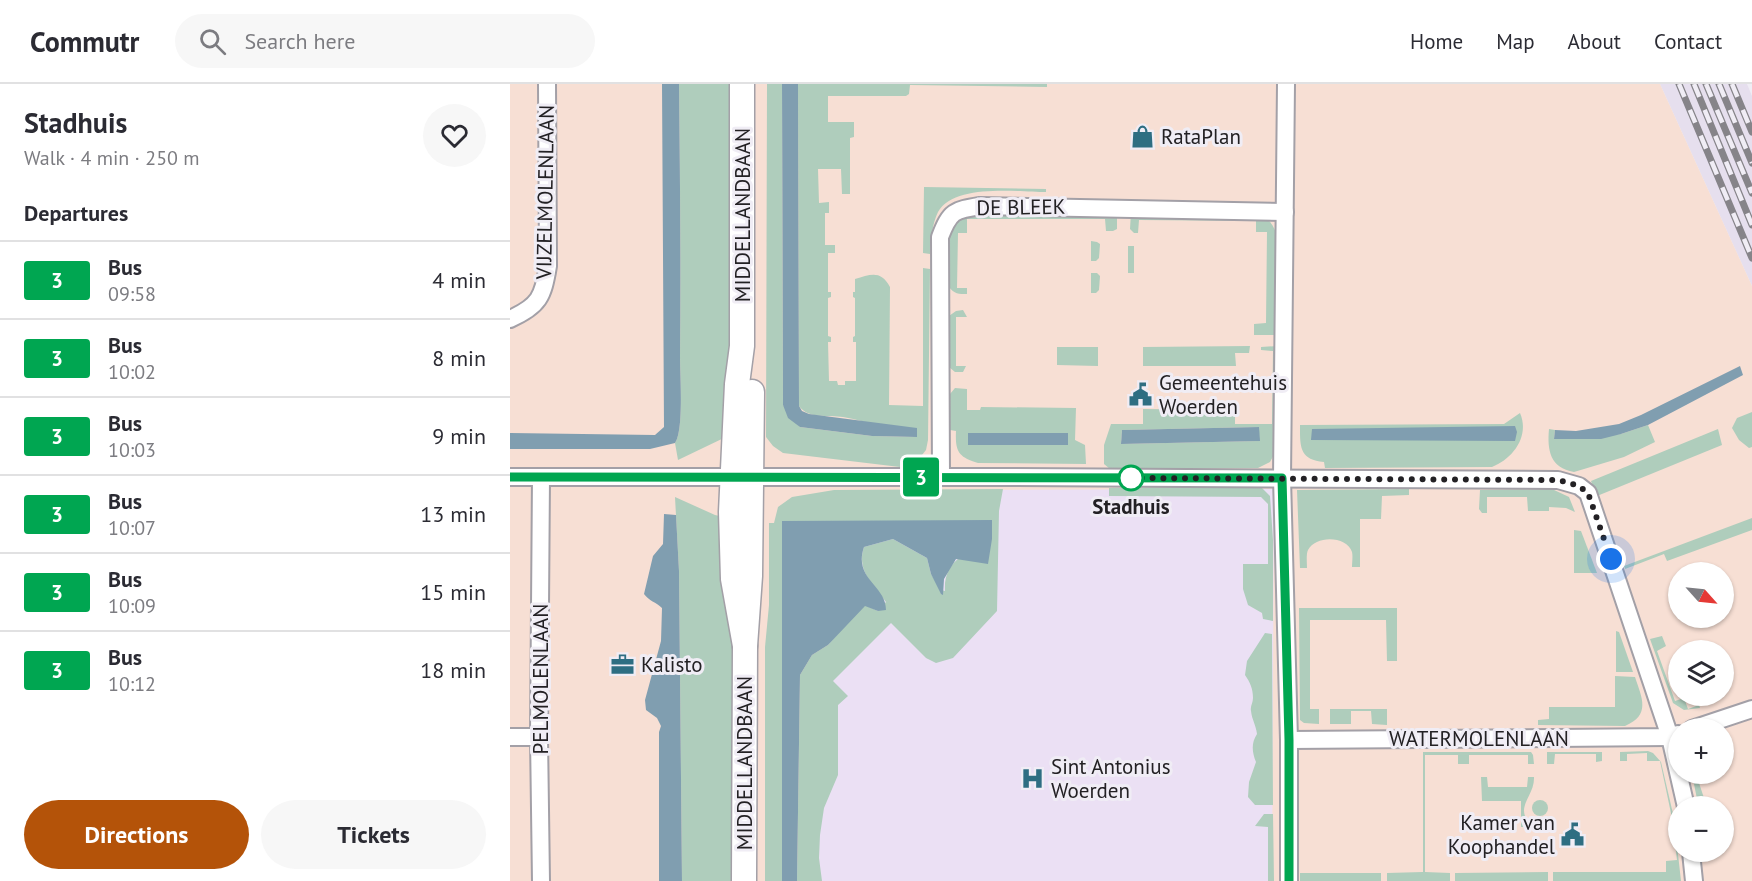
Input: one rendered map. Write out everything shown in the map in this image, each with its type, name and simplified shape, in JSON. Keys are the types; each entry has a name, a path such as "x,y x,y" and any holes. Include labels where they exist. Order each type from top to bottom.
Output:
{"main road":[{"name":"MIDDELLANDBAAN","path":"742,84 742,346 752,384 742,478 750,576 745,646 744,881"}],"street":[{"name":"VIJZELMOLENLAAN","path":"510,319 531,309 544,290 548,266 547,84"},
{"path":"1286,84 1282,478 1289,740 1289,881"},
{"name":"DE BLEEK","path":"941,477 940,237 947,220 958,209 980,206 1285,212"},
{"path":"510,477 1558,480 1579,486 1588,493 1668,718"},
{"name":"PELMOLENLAAN","path":"541,477 539,737 541,881"},
{"path":"1727,718 1752,710"},
{"name":"WATERMOLENLAAN","path":"1289,740 1668,735"},
{"path":"510,737 539,737"},
{"path":"1692,862 1694,881"}],"shaded area":[{"path":"510,84 1660,84 1752,286 1752,881 510,881"},
{"path":"1660,84 1747,84 1752,96 1752,286"},
{"name":"Sint Antonius Woerden","path":"1274,489 1272,881 795,881 843,542 968,490"}],"green space":[{"path":"679,84 734,84 735,211 728,367 728,436 678,460 675,443 680,426 681,401"},
{"path":"767,84 782,84 783,405 800,427 872,436 916,437 843,417 813,415 799,406 798,84 1047,84 1047,87 910,85 909,94 906,96 828,96 828,122 854,122 854,137 850,138 850,194 842,194 841,169 818,169 819,203 829,202 829,213 825,213 825,245 835,245 835,253 828,253 828,292 831,292 831,297 828,298 828,336 831,337 831,342 828,342 829,381 837,381 838,385 845,385 845,381 856,381 856,342 853,342 855,336 853,292 855,292 855,279 871,275 879,276 890,287 889,405 923,406 923,268 930,269 928,440 926,450 922,455 900,467 783,453 766,437"},
{"path":"924,187 1046,189 1046,192 988,191 958,197 946,203 938,212 934,222 930,254 923,253"},
{"path":"967,212 1117,212 1117,229 1106,231 1105,219 967,219 967,233 958,233 957,288 967,288 967,294 959,294 949,287 949,236 955,221"},
{"path":"1131,212 1265,217 1270,221 1277,237 1277,335 1254,335 1254,324 1266,323 1267,232 1256,232 1256,221 1139,220 1138,233 1134,233 1130,229"},
{"path":"1091,241 1100,244 1099,258 1096,261 1091,261"},
{"path":"1128,246 1134,246 1134,273 1128,273"},
{"path":"1091,273 1097,273 1100,276 1099,290 1096,293 1091,293"},
{"path":"963,310 967,317 956,317 956,366 966,366 963,372 955,372 949,367 949,316 956,311"},
{"path":"1250,346 1249,353 1235,353 1236,366 1143,366 1143,347"},
{"path":"1278,346 1276,451 1270,462 1258,468 1110,469 1104,464 1104,445 1111,424 1143,424 1143,409 1235,410 1235,424 1272,424 1273,351 1261,350 1261,347","holes":["1259,427 1259,441 1121,444 1122,430"]},
{"path":"1057,347 1098,347 1098,366 1057,365"},
{"path":"955,388 967,389 967,410 980,410 981,407 1076,408 1075,440 1085,445 1086,464 978,463 962,456 956,444 956,431 950,430 950,394","holes":["968,433 1067,433 1068,445 968,444"]},
{"path":"1752,412 1752,447 1749,448 1739,440 1732,428 1737,418"},
{"path":"1520,413 1523,430 1518,446 1507,458 1492,467 1325,468 1324,462 1316,461 1305,455 1300,439 1300,425 1504,424"},
{"path":"1648,425 1655,442 1624,457 1574,472 1560,467 1550,451 1549,429 1555,430 1554,439 1621,434"},
{"path":"1718,429 1722,445 1597,496 1591,481"},
{"path":"1260,486 1270,496 1273,540 1273,621 1263,619 1262,613 1248,605 1243,589 1243,564 1268,564 1268,504 1261,497 1109,496 1109,488"},
{"path":"1003,489 999,511 997,611 953,658 936,663 926,658 891,623 833,681 848,696 838,705 838,775 824,808 819,858 822,881 797,881 800,675 812,655 828,645 865,605 878,611 886,602 864,570 862,555 864,547 893,539 927,558 931,574 941,590 945,591 945,580 953,564 966,553 992,539 782,522 782,881 765,881 765,647 769,605 769,523 774,523 778,507 792,497 834,490"},
{"path":"1409,489 1409,495 1382,496 1381,519 1360,519 1360,567 1352,567 1352,554 1349,547 1338,540 1331,539 1312,545 1307,552 1307,568 1300,568 1297,490"},
{"path":"1552,489 1569,497 1575,512 1566,508 1549,507 1549,511 1528,511 1527,497 1487,497 1487,513 1482,513 1479,509 1480,490"},
{"path":"675,497 715,515 728,518 735,621 734,881 682,881 679,571"},
{"path":"1752,518 1752,530 1667,561 1664,554 1625,569 1624,566"},
{"path":"1574,530 1581,531 1597,573 1574,573"},
{"path":"1299,608 1397,608 1397,661 1387,661 1386,620 1310,620 1310,709 1319,709 1319,724 1304,723 1300,720"},
{"path":"1616,631 1619,632 1633,672 1616,672"},
{"path":"1265,633 1272,634 1273,805 1255,805 1248,797 1249,782 1256,762 1253,748 1257,734 1251,709 1252,692 1245,675 1247,661"},
{"path":"1662,636 1666,646 1657,651 1668,682 1668,689 1650,639"},
{"path":"1615,676 1635,677 1642,705 1639,717 1633,722 1625,726 1538,725 1538,720 1549,719 1549,707 1615,707"},
{"path":"1678,706 1687,706 1688,709 1696,706 1700,708 1684,710"},
{"path":"1330,709 1387,709 1387,725 1372,724 1371,711 1351,711 1351,724 1330,724"},
{"path":"1648,751 1653,753 1661,762 1668,799 1660,761 1647,761 1647,753 1627,754 1627,761 1620,761 1620,752"},
{"path":"1423,752 1531,752 1534,764 1528,764 1528,755 1469,755 1469,764 1458,764 1458,755 1425,755 1425,872 1450,873 1450,881 1387,881 1387,873 1423,872"},
{"path":"1547,752 1602,752 1602,761 1596,762 1596,754 1555,754 1554,764 1547,764"},
{"path":"1481,777 1487,777 1488,787 1527,787 1528,777 1534,777 1524,814 1534,827 1521,827 1521,801 1482,801"},
{"path":"1694,784 1699,784 1703,796 1696,796"},
{"path":"1537,800 1543,800 1548,808 1546,814 1537,816 1532,811 1532,805"},
{"path":"1264,814 1273,814 1274,881 1268,881 1268,827 1255,826"},
{"path":"1666,861 1679,862 1681,881 1553,881 1553,872 1666,872"},
{"path":"1548,872 1548,881 1455,881 1455,873"},
{"path":"1300,873 1381,873 1381,881 1300,881"}],"water":[{"path":"662,84 679,84 681,401 678,436 675,443 650,449 510,449 510,433 655,435 664,427"},
{"path":"782,84 798,84 799,406 802,411 809,414 917,428 917,437 872,436 800,427 788,418 783,405"},
{"path":"1740,366 1743,375 1648,425 1601,439 1554,439 1555,430 1576,431 1619,424"},
{"path":"1515,426 1517,432 1515,441 1311,440 1312,429"},
{"path":"1259,427 1260,441 1121,444 1122,430"},
{"path":"968,433 1068,433 1068,445 968,445"},
{"path":"664,514 676,515 679,571 682,881 659,881 659,732 661,726 657,718 646,710 645,700 661,641 662,608 644,594 653,556 663,544"},
{"path":"992,520 988,564 956,559 944,579 943,595 931,574 927,558 893,539 864,547 863,567 885,601 886,610 878,611 865,606 828,645 812,655 800,675 797,881 782,881 782,521"}],"railway":[{"path":"1679,84 1752,258"},
{"path":"1694,84 1752,225"},
{"path":"1706,84 1752,193"},
{"path":"1719,84 1752,163"},
{"path":"1732,84 1752,132"}],"bus line":[{"name":"3","path":"510,477 1282,478 1289,740 1289,881"}],"place":[{"name":"RataPlan","path":"1143,136"},
{"name":"Gemeentehuis Woerden","path":"1141,394"},
{"name":"Stadhuis","path":"1131,478"},
{"name":"Kalisto","path":"623,664"},
{"name":"Sint Antonius Woerden","path":"1033,778"},
{"name":"Kamer van Koophandel","path":"1573,834"}],"route":[{"path":"1131,478 1558,480 1579,486 1588,493 1611,559"}]}
